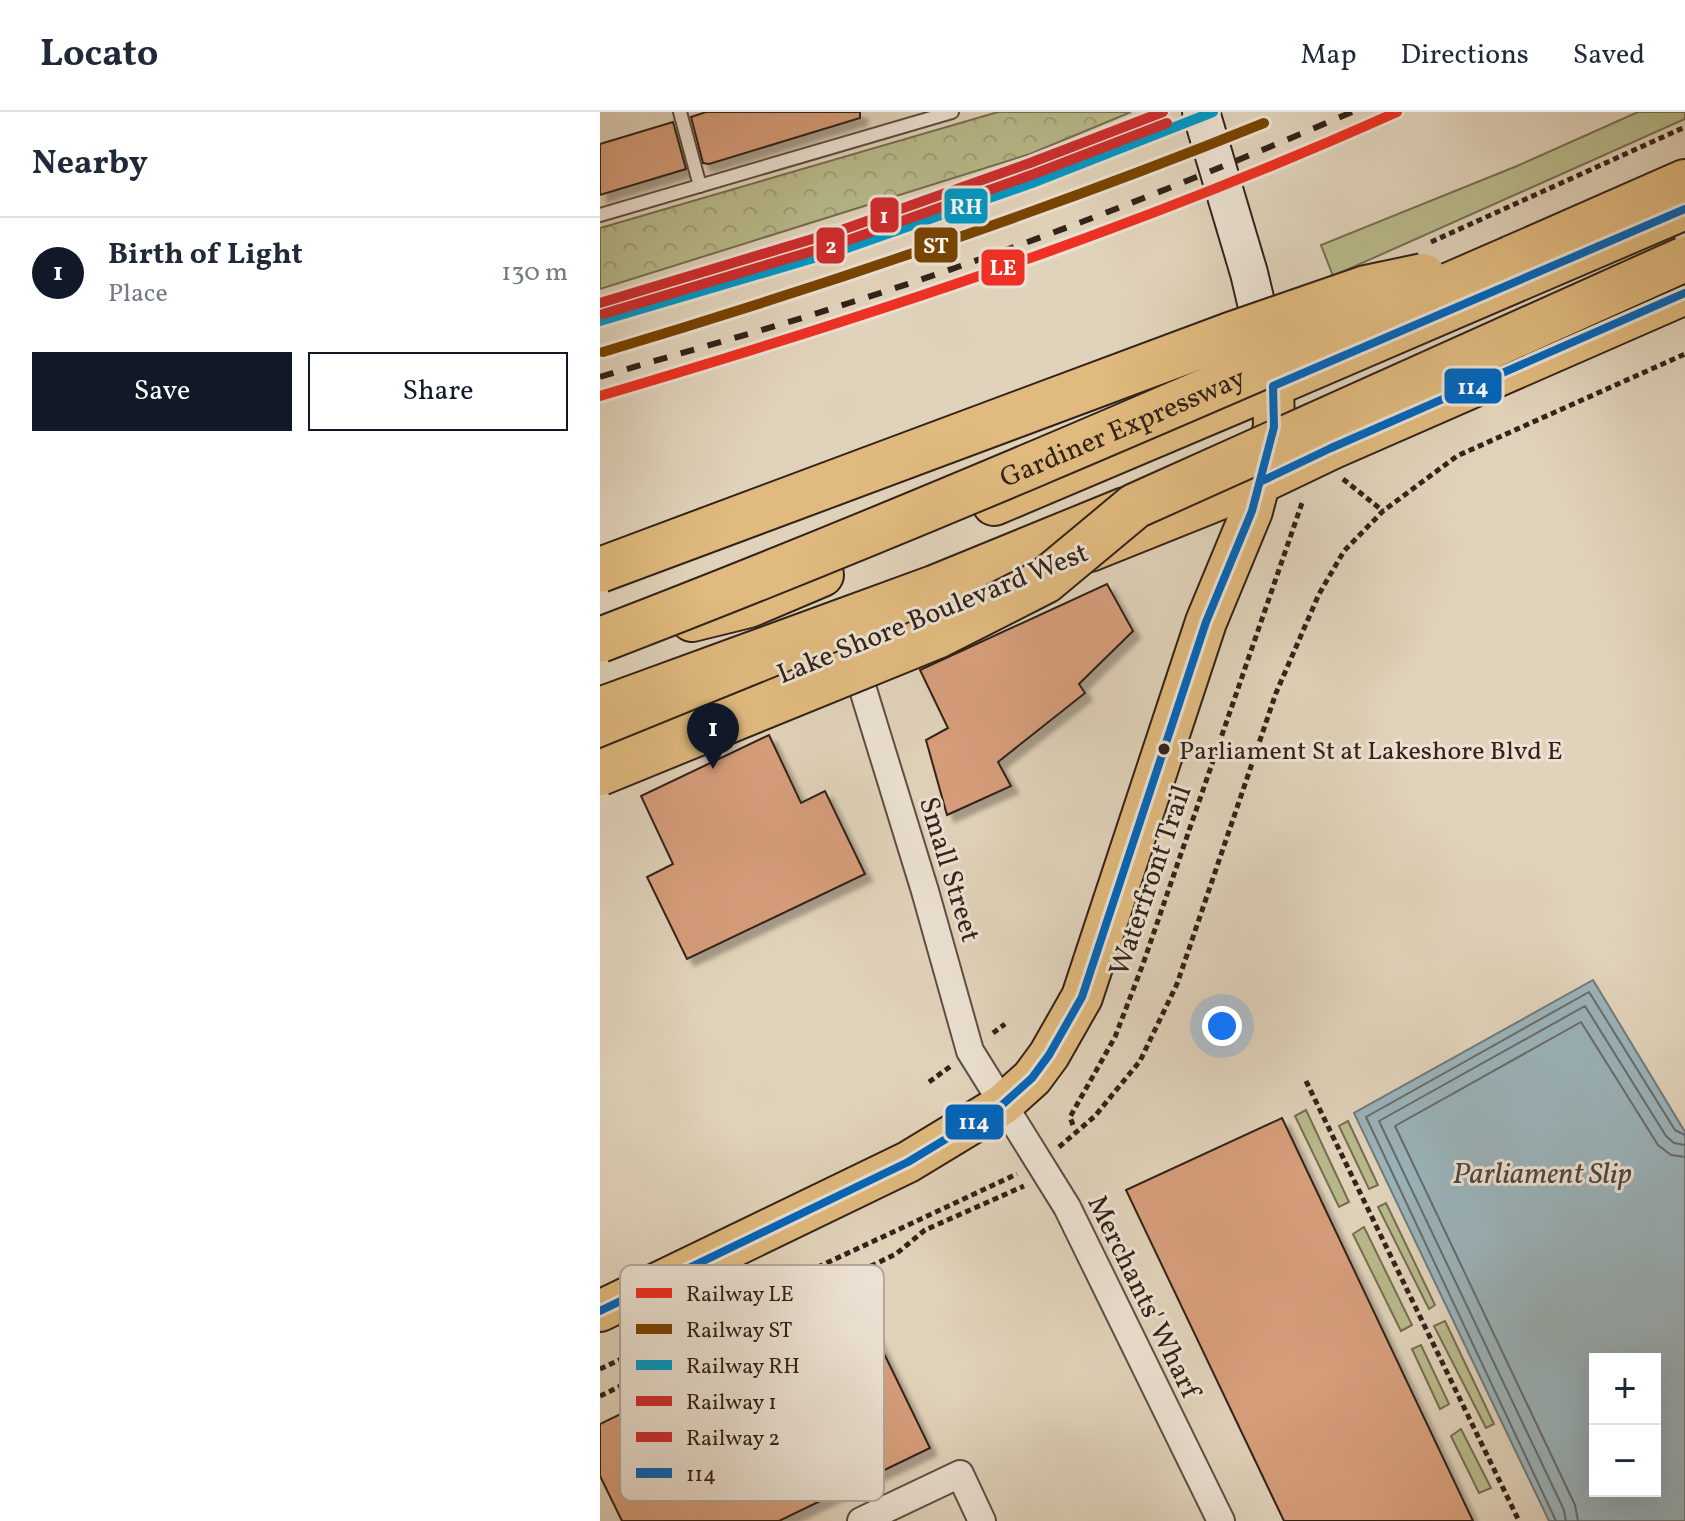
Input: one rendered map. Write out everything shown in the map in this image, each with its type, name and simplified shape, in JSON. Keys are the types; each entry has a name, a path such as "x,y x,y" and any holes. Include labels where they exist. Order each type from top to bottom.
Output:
{"highway":[{"name":"Gardiner Expressway","path":"600,642 973,492 1685,182"},
{"path":"600,570 1230,335 1366,288 1512,258"},
{"path":"600,710 934,588 1135,506 1685,259"},
{"name":"Lake Shore Boulevard West","path":"600,739 850,646 1262,481 1685,293"},
{"path":"600,642 749,606 1273,386"},
{"path":"600,773 939,635 1045,581 1135,506"}],"main road":[{"path":"695,1265 908,1162 1002,1105 1032,1078 1082,997 1206,622 1262,481 1274,427 1273,386 1249,273 1201,112"},
{"path":"1273,386 1685,209"},
{"path":"600,1311 620,1301"}],"street":[{"name":"Small Street","path":"850,646 970,1051 1002,1105"},
{"name":"Merchants' Wharf","path":"1002,1105 1067,1207 1221,1521"},
{"path":"861,1521 960,1474 982,1521"}],"lane":[{"path":"680,112 700,186"},
{"path":"600,215 952,112"}],"path":[{"path":"1419,248 1685,127"},
{"path":"1062,1144 1095,1116 1140,1061 1177,984 1276,693 1319,594 1344,551 1383,511 1457,456 1685,354"},
{"path":"1332,472 1352,484 1383,511"},
{"name":"Waterfront Trail","path":"1073,1125 1070,1117 1115,1037 1143,964 1296,514 1304,499"},
{"path":"1306,1081 1519,1521"},
{"path":"822,1265 1019,1173"},
{"path":"873,1265 896,1254 925,1230 1025,1186"},
{"path":"600,1369 620,1360"},
{"path":"600,1396 620,1386"}],"green space":[{"path":"998,112 1131,112 1030,154 600,289 600,228"},
{"path":"1638,112 1685,112 1685,119 1333,276 1321,245 1517,166"},
{"path":"1306,1110 1349,1202 1339,1207 1295,1116"},
{"path":"1348,1121 1378,1185 1369,1189 1339,1126"},
{"path":"1386,1203 1435,1305 1429,1309 1378,1207"},
{"path":"1364,1227 1412,1325 1401,1331 1353,1234"},
{"path":"1445,1321 1494,1424 1486,1428 1434,1326"},
{"path":"1421,1345 1449,1404 1440,1409 1412,1349"},
{"path":"1461,1429 1491,1488 1479,1493 1451,1436"}],"water":[{"name":"Parliament Slip","path":"1593,980 1685,1132 1685,1521 1549,1521 1354,1113"}],"building":[{"path":"706,112 860,112 860,118 709,164 703,163 691,117"},
{"path":"673,122 686,169 600,195 600,144"},
{"path":"1107,584 1133,631 1079,684 1085,693 998,762 1011,786 947,815 926,740 948,728 920,670"},
{"path":"769,735 801,803 825,791 865,874 687,959 647,877 673,864 641,796"},
{"path":"1282,1118 1473,1521 1284,1521 1126,1190"},
{"path":"884,1353 930,1448 884,1470"},
{"path":"620,1414 620,1501 820,1501 779,1521 622,1521 600,1476 600,1424"}],"railway":[{"path":"600,377 818,313 1040,238 1352,112"}],"rail line":[{"name":"1","path":"600,303 839,231 1163,112"},
{"name":"RH","path":"600,321 844,249 1032,183 1213,112"},
{"name":"LE","path":"600,396 1003,268 1201,194 1397,112"},
{"name":"2","path":"603,314 843,242 1167,123"},
{"name":"ST","path":"603,352 936,245 1264,123"}],"transit line":[{"name":"114","path":"695,1265 908,1162 1002,1105 1032,1078 1049,1055 1082,997 1206,622 1252,511 1274,427 1273,386 1685,209"},
{"name":"114","path":"1262,481 1685,293"},
{"name":"114","path":"600,1311 620,1301"}],"place":[{"name":"Parliament St at Lakeshore Blvd E","path":"1164,749"},
{"name":"Birth of Light","path":"713,769"}]}
